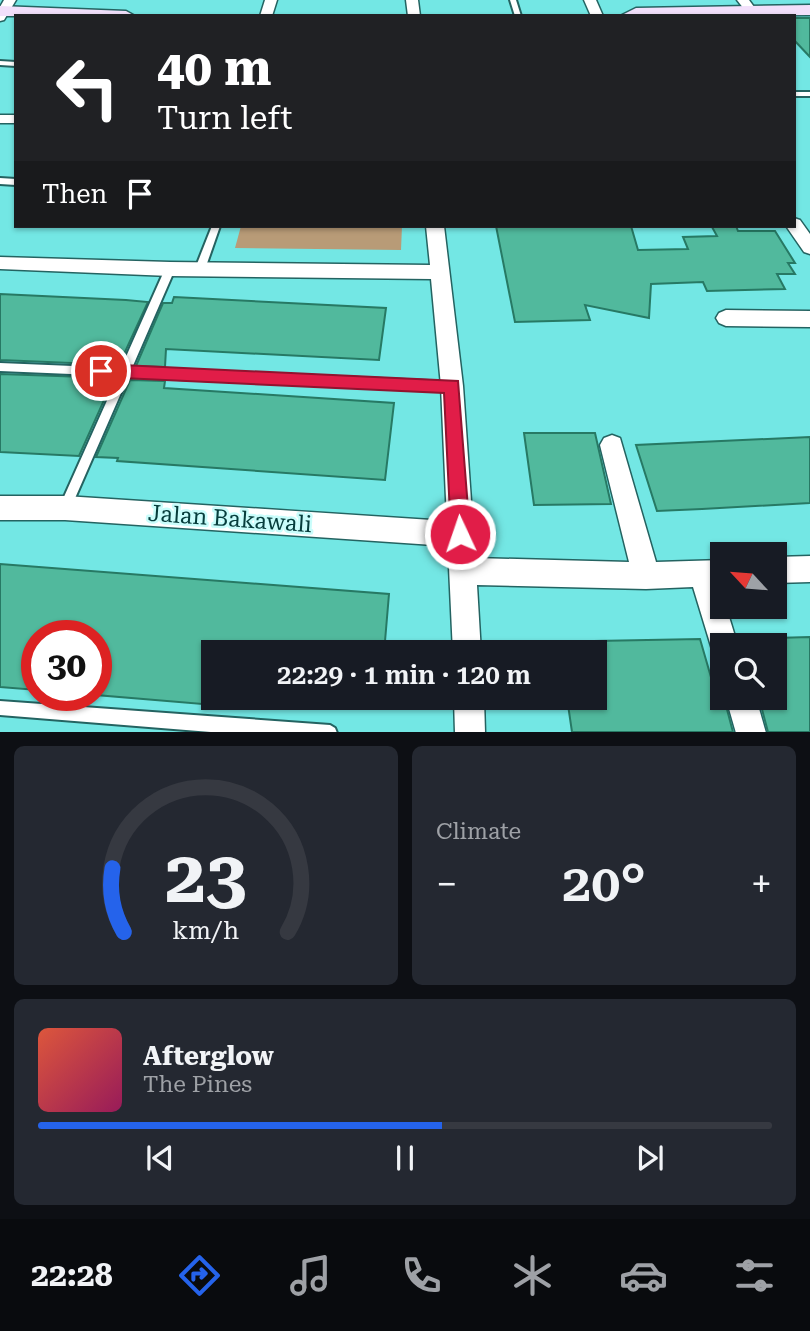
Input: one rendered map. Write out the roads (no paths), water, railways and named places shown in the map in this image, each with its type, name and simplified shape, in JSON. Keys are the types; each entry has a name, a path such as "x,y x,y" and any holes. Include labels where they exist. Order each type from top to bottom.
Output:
{"street":[{"path":"632,14 666,14 747,5 810,10"},
{"path":"3,10 85,14"},
{"path":"796,226 810,248"},
{"path":"435,228 452,386 466,640"},
{"path":"0,263 170,269 439,272"},
{"path":"726,318 810,319"},
{"path":"612,445 646,576"},
{"name":"Jalan Bakawali","path":"0,508 65,508 460,534"},
{"path":"788,570 810,569"},
{"path":"463,571 646,576 710,573"},
{"path":"469,710 470,732"},
{"path":"744,710 751,732"}],"lane":[{"path":"200,269 215,228"},
{"path":"65,508 170,269"},
{"path":"0,367 452,386"},
{"path":"0,708 317,732"}]}
